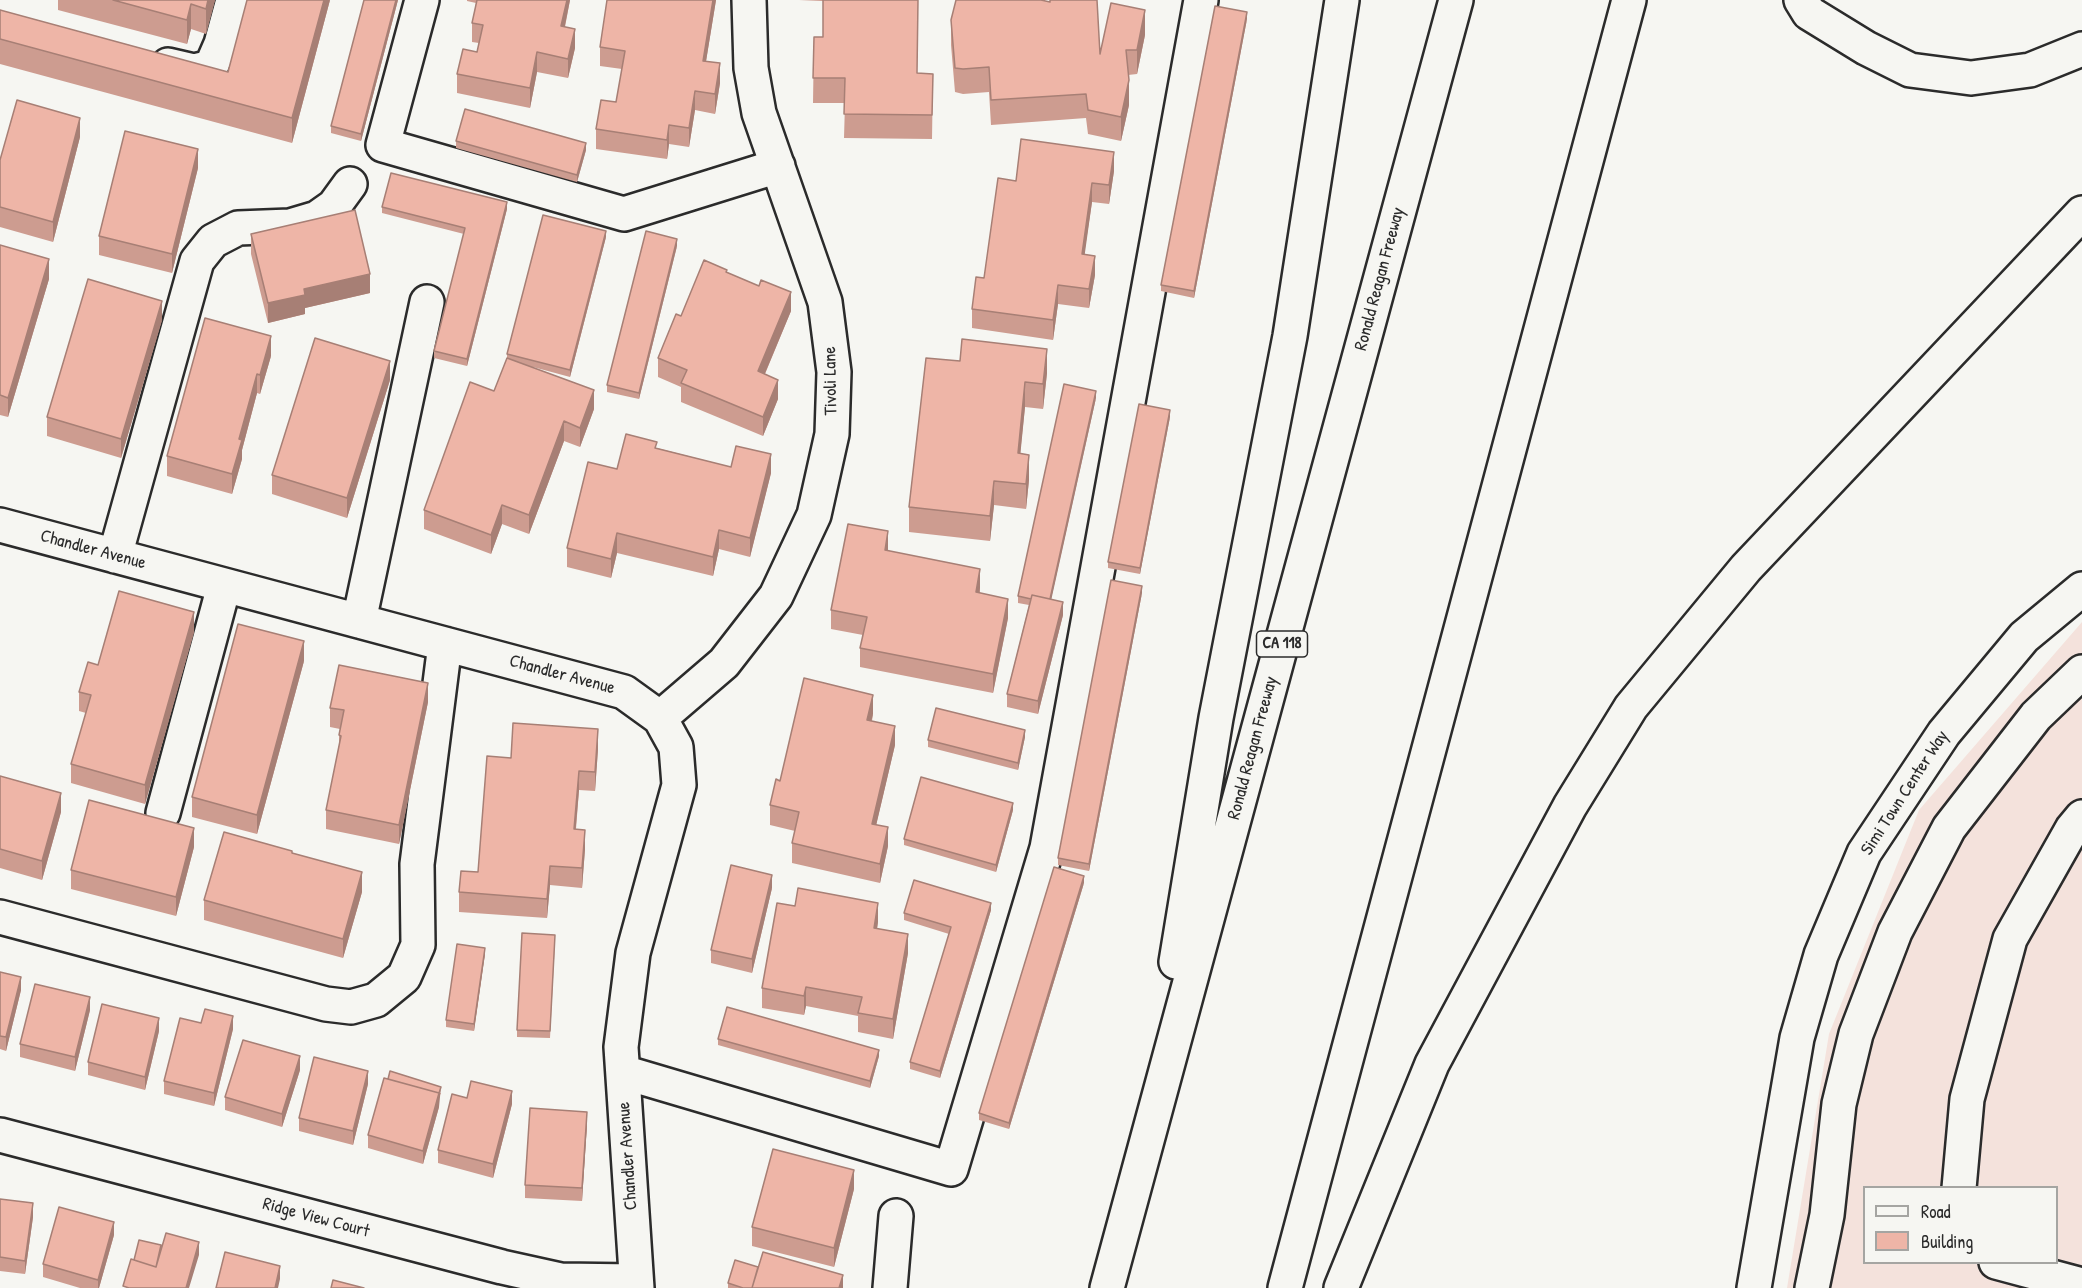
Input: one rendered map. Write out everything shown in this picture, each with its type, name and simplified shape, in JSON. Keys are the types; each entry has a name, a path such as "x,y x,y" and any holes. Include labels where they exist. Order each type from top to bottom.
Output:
{"main road":[{"path":"137,57 194,71 211,67 221,44 233,0"},
{"path":"422,0 383,145 624,214 778,166"},
{"name":"Tivoli Lane","path":"660,718 724,663 776,596 814,514 832,434 834,372 825,302 759,113 751,68 749,0"},
{"path":"622,1072 951,1169 1047,848 1201,0"},
{"path":"1146,1143 1216,718 1290,336 1342,0"},
{"name":"Ronald Reagan Freeway","path":"1107,1288 1456,0"},
{"path":"1285,1288 1629,0"},
{"path":"1801,0 1809,13 1866,48 1910,70 1971,78 2030,70 2082,49"},
{"path":"115,556 197,261 213,241 238,228 290,226 317,218 334,206 350,184"},
{"path":"1341,1288 1432,1064 1570,806 1631,706 1746,568 2082,213"},
{"path":"359,621 427,302"},
{"name":"Chandler Avenue","path":"0,525 624,692 660,718 676,747 680,785 633,953 621,1047 636,1285"},
{"path":"163,813 224,586"},
{"name":"Simi Town Center Way","path":"1754,1288 1797,1038 1821,955 1864,854 1944,733 2024,637 2082,589"},
{"path":"0,917 326,1004 351,1007 376,1000 404,977 418,945 417,864 445,644"},
{"path":"1812,1288 1827,1215 1842,1092 1856,1034 1895,932 1949,828 2036,716 2082,672"},
{"path":"1959,1186 1967,1099 2010,939 2072,829 2082,817"},
{"name":"Ridge View Court","path":"0,1135 501,1267 561,1280 636,1285"},
{"path":"890,1288 896,1216"},
{"path":"2000,1264 2082,1286"}],"shaded area":[{"path":"2082,622 2082,1288 1787,1288 1829,1034 1919,810"}],"building":[{"path":"113,0 208,0 206,9 191,4 187,20"},
{"path":"247,0 324,0 292,118 0,39 0,10 228,72"},
{"path":"364,0 396,0 361,134 331,126"},
{"path":"477,0 567,0 561,26 575,29 568,59 537,52 530,88 457,74 463,49 477,52 483,25 472,23"},
{"path":"607,0 713,0 703,61 720,63 715,94 695,91 689,128 669,125 667,140 596,129 601,100 616,102 625,51 600,47"},
{"path":"823,0 918,0 917,73 933,74 932,115 844,114 845,78 813,78 814,37 823,37"},
{"path":"956,0 1041,0 1050,2 1050,0 1097,0 1100,54 1111,3 1145,10 1137,50 1126,50 1129,80 1121,117 1088,110 1086,94 991,100 989,67 955,68 951,20"},
{"path":"1215,6 1247,12 1194,291 1161,285"},
{"path":"17,100 80,118 53,222 0,207 0,160"},
{"path":"465,109 586,143 577,175 456,141"},
{"path":"125,131 198,149 172,254 99,236"},
{"path":"1021,139 1114,152 1109,185 1092,183 1082,254 1095,256 1089,289 1058,285 1053,320 972,309 976,277 984,278 998,178 1016,181"},
{"path":"391,173 507,202 467,359 434,351 465,228 382,207"},
{"path":"355,210 370,274 304,289 305,295 268,303 251,234"},
{"path":"543,215 606,231 570,370 507,354"},
{"path":"646,231 677,239 639,393 607,385"},
{"path":"0,245 49,259 8,398 0,395"},
{"path":"704,260 759,286 761,280 791,292 758,371 778,380 763,417 681,383 687,370 658,358 676,314 681,316"},
{"path":"88,279 162,301 121,439 47,417"},
{"path":"205,318 271,336 260,375 257,374 232,474 167,456"},
{"path":"315,338 390,361 347,498 272,475"},
{"path":"962,339 1047,349 1043,384 1025,382 1018,453 1029,455 1026,484 994,481 990,516 909,507 926,358 960,361"},
{"path":"507,358 594,390 580,428 564,421 529,515 502,505 491,535 424,510 470,382 494,391"},
{"path":"1064,384 1096,391 1050,599 1032,595 1031,599 1018,596"},
{"path":"1139,404 1170,410 1140,568 1108,562"},
{"path":"626,434 657,442 655,448 731,467 736,446 771,454 750,538 719,530 713,557 617,533 611,559 567,548 588,462 617,469"},
{"path":"848,524 888,531 885,550 980,569 976,592 1008,599 993,674 860,648 867,617 831,610"},
{"path":"1111,580 1142,586 1089,864 1058,858"},
{"path":"119,591 194,612 145,785 71,764 91,695 79,692 88,662 98,665"},
{"path":"1032,595 1063,602 1038,701 1007,694"},
{"path":"238,624 304,641 257,815 192,797"},
{"path":"339,665 428,683 399,825 326,810 344,710 330,708"},
{"path":"804,678 873,695 867,720 895,726 872,824 888,827 880,864 792,843 799,812 770,805 776,779 780,781"},
{"path":"936,708 1025,730 1018,763 928,740"},
{"path":"513,723 598,729 595,772 579,771 574,829 585,830 582,868 550,866 547,899 459,892 461,871 478,872 487,756 511,758"},
{"path":"0,776 61,793 42,861 0,849"},
{"path":"921,777 1013,803 996,865 904,839"},
{"path":"89,800 194,828 176,897 71,870"},
{"path":"224,832 362,872 343,939 204,900"},
{"path":"731,865 772,875 752,959 711,950"},
{"path":"1054,867 1084,876 1009,1123 979,1113"},
{"path":"914,880 991,903 940,1071 910,1062 951,927 904,913"},
{"path":"798,888 878,903 874,928 908,934 893,1019 858,1013 862,997 806,987 804,996 762,988 777,903 795,906"},
{"path":"522,933 555,935 550,1031 517,1030"},
{"path":"457,944 485,948 474,1024 446,1020"},
{"path":"0,972 21,977 6,1037 0,1036"},
{"path":"35,984 90,997 75,1057 20,1044"},
{"path":"102,1004 159,1018 145,1077 88,1062"},
{"path":"727,1007 879,1050 870,1081 718,1039"},
{"path":"205,1009 233,1016 214,1093 164,1081 180,1018 201,1023"},
{"path":"243,1040 300,1056 282,1114 225,1097"},
{"path":"314,1057 368,1071 353,1131 299,1118"},
{"path":"390,1071 441,1087 439,1093 388,1079"},
{"path":"384,1078 439,1093 423,1151 368,1135"},
{"path":"471,1081 512,1091 493,1164 438,1150 452,1094 467,1098"},
{"path":"530,1108 587,1112 582,1188 525,1185"},
{"path":"773,1149 854,1170 834,1248 752,1227"},
{"path":"0,1199 33,1203 25,1261 0,1257"},
{"path":"59,1207 114,1222 98,1280 43,1264"},
{"path":"166,1233 199,1242 186,1288 129,1288 123,1286 131,1259 156,1267"},
{"path":"139,1240 161,1245 156,1267 134,1260"},
{"path":"225,1252 280,1266 275,1288 216,1288"},
{"path":"763,1252 843,1275 839,1288 752,1288"},
{"path":"735,1260 758,1267 752,1288 743,1288 728,1283"},
{"path":"333,1280 364,1288 331,1288"}]}
